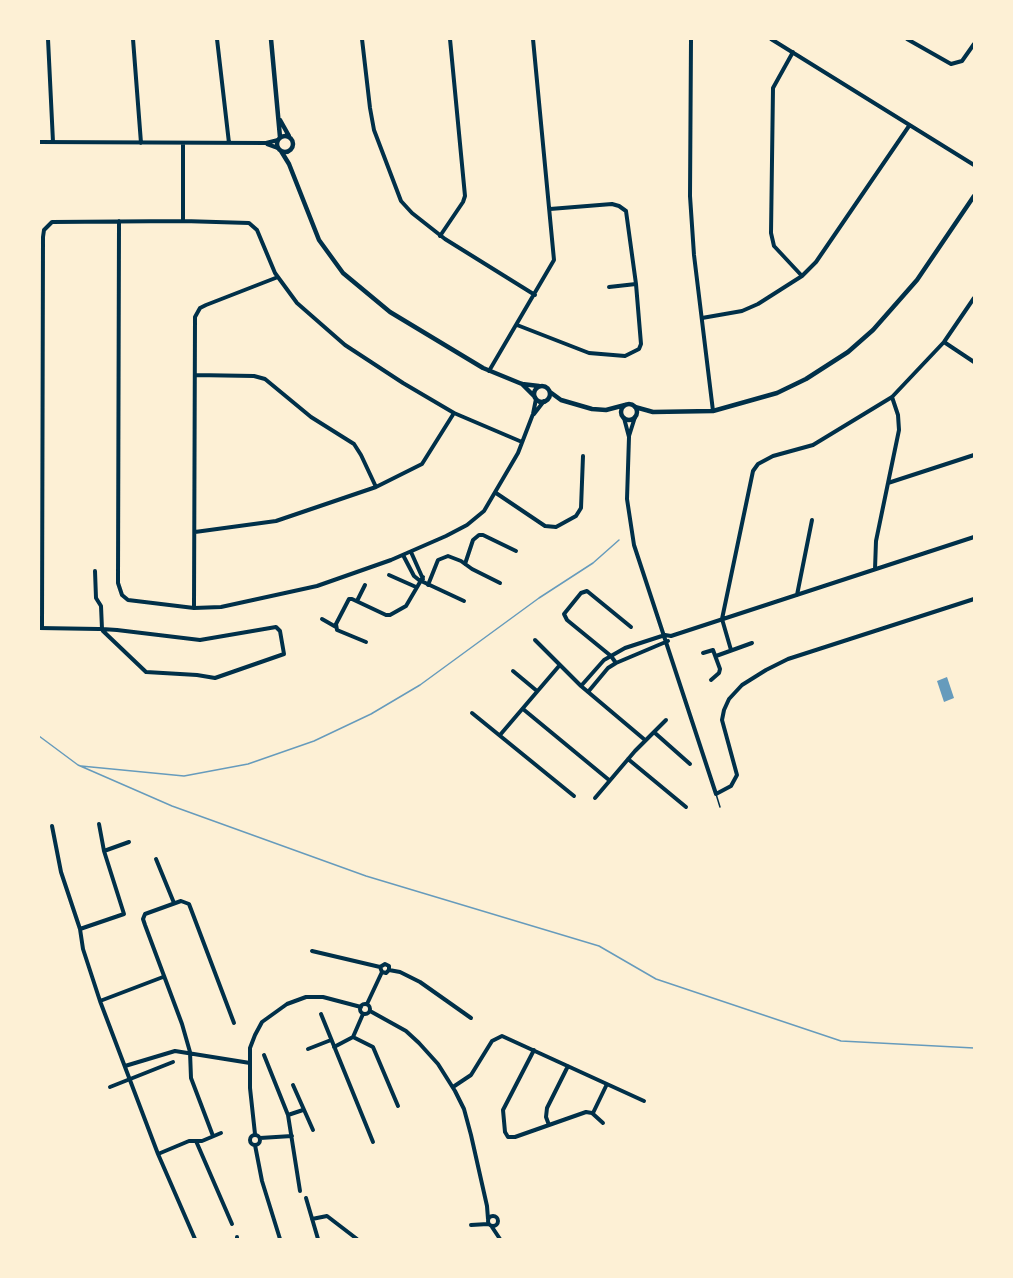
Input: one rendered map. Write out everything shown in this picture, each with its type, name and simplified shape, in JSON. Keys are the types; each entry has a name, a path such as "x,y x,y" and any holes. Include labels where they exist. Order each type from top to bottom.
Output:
{"street":[{"path":"48,39 53,142"},
{"path":"133,39 141,143"},
{"path":"217,39 229,143"},
{"path":"271,39 280,120 280,149 289,164 319,240 343,273 390,312 489,371 522,384 545,386 561,400 586,408 606,410 628,420 652,412 713,411 777,393 806,380 848,352 873,330 916,280 974,195"},
{"path":"362,39 371,118 402,203 440,236 535,295"},
{"path":"440,236 465,199 450,39"},
{"path":"489,371 554,260 533,39"},
{"path":"692,39 690,196 693,255 713,411"},
{"path":"771,39 974,165"},
{"path":"907,39 951,64 962,61 974,44"},
{"path":"794,52 773,88 771,233 774,246 802,276"},
{"path":"280,120 293,144 289,164"},
{"path":"702,318 742,311 758,304 802,276 816,262 909,126"},
{"path":"39,142 266,143 290,137"},
{"path":"183,143 183,221"},
{"path":"266,143 280,149 290,150"},
{"path":"517,325 589,353 625,356 639,350 636,284 628,216 623,208 612,204 550,209"},
{"path":"118,221 120,592 130,601 194,608 221,607 317,586 404,555 471,523 484,511 513,463 533,414 536,398 534,392 539,386"},
{"path":"95,572 96,598 101,606 102,629 140,669 153,674 217,678 280,657 284,652 280,631 276,627 200,640 102,629 41,628 43,237 46,227 55,222 240,221 253,225 278,278 305,311 345,345 454,413 522,442"},
{"path":"194,608 194,321 200,308 278,278"},
{"path":"609,287 636,284"},
{"path":"731,650 722,619 753,471 758,464 773,456 813,445 892,397 944,342 974,298"},
{"path":"944,342 974,362"},
{"path":"195,375 254,376 265,379 311,417 354,444 376,487"},
{"path":"522,384 536,398 545,401 561,400"},
{"path":"533,414 550,392"},
{"path":"875,569 876,542 899,423 892,397"},
{"path":"606,410 632,404 652,412"},
{"path":"625,405 622,409 628,437 627,499 637,555 716,794 731,786 737,775 722,720 729,699 742,685 766,670 794,657 974,599"},
{"path":"628,437 636,417 635,407"},
{"path":"195,532 276,521 376,487 422,464 454,413"},
{"path":"888,483 974,455"},
{"path":"496,493 545,526 556,527 576,516 581,508 583,456"},
{"path":"797,595 812,520"},
{"path":"465,564 473,540 479,535 516,551"},
{"path":"581,686 599,666 625,648 664,635 671,636 974,537"},
{"path":"411,552 423,581"},
{"path":"404,555 414,576 464,601"},
{"path":"336,627 347,602 352,598 387,615 406,606 416,587 440,558 448,556 500,583"},
{"path":"407,563 415,560"},
{"path":"389,575 416,587"},
{"path":"357,601 365,585"},
{"path":"616,663 611,656 567,620 565,613 581,593 587,591 631,627"},
{"path":"322,619 340,632 366,642"},
{"path":"588,692 604,672 616,663 667,643 671,636"},
{"path":"535,640 581,686 645,740"},
{"path":"716,656 752,643"},
{"path":"703,653 712,650 716,656 720,671 711,680"},
{"path":"500,735 560,666"},
{"path":"513,671 537,691"},
{"path":"523,709 609,780"},
{"path":"472,713 574,796"},
{"path":"595,798 645,740 655,733 666,720"},
{"path":"655,733 690,764"},
{"path":"628,759 686,807"},
{"path":"80,929 124,914 104,851 99,824"},
{"path":"52,826 61,872 100,1001 158,1154 195,1239"},
{"path":"104,851 129,842"},
{"path":"156,859 174,903"},
{"path":"213,1136 190,1076 190,1052 143,919 145,914 181,901 191,908 234,1023"},
{"path":"312,951 380,967 387,964 389,970"},
{"path":"292,1136 260,1138 255,1134 250,1063 251,1044 259,1028 268,1017 293,1000 316,996 361,1007 367,1004 382,972 380,967"},
{"path":"382,972 386,973 389,970 400,972 420,982 471,1018"},
{"path":"100,1001 163,977"},
{"path":"367,1004 370,1011 416,1039 438,1064 453,1087 467,1119 488,1206 496,1234 500,1239"},
{"path":"334,1047 353,1036 363,1014 361,1007"},
{"path":"363,1014 368,1014 370,1011"},
{"path":"321,1014 373,1142"},
{"path":"353,1036 373,1047 398,1106"},
{"path":"453,1087 471,1075 492,1041 498,1036 506,1037 644,1101"},
{"path":"308,1050 331,1040"},
{"path":"534,1050 503,1110 505,1132 508,1137 516,1137 586,1112 593,1113 603,1123"},
{"path":"125,1066 170,1052 190,1052 250,1063"},
{"path":"264,1055 288,1115 300,1191"},
{"path":"110,1087 173,1062"},
{"path":"549,1125 546,1117 547,1108 568,1066"},
{"path":"593,1113 607,1084"},
{"path":"293,1085 313,1130"},
{"path":"288,1115 303,1110"},
{"path":"158,1154 189,1141 203,1141 221,1133"},
{"path":"255,1134 250,1137 250,1140 255,1145 262,1181 280,1239"},
{"path":"255,1145 259,1143 260,1138"},
{"path":"196,1141 232,1224"},
{"path":"306,1198 318,1239"},
{"path":"488,1206 493,1222"},
{"path":"312,1219 327,1216 357,1239"},
{"path":"471,1225 493,1222"}],"lane":[{"path":"716,794 720,807"}],"water":[{"path":"947,677 954,698 944,702 937,681"}],"waterway":[{"path":"81,766 184,776 248,764 314,741 371,714 420,685 539,598 593,563 619,540"},
{"path":"39,736 78,765 172,806 366,876 599,946 656,979 841,1041 974,1048"}]}
